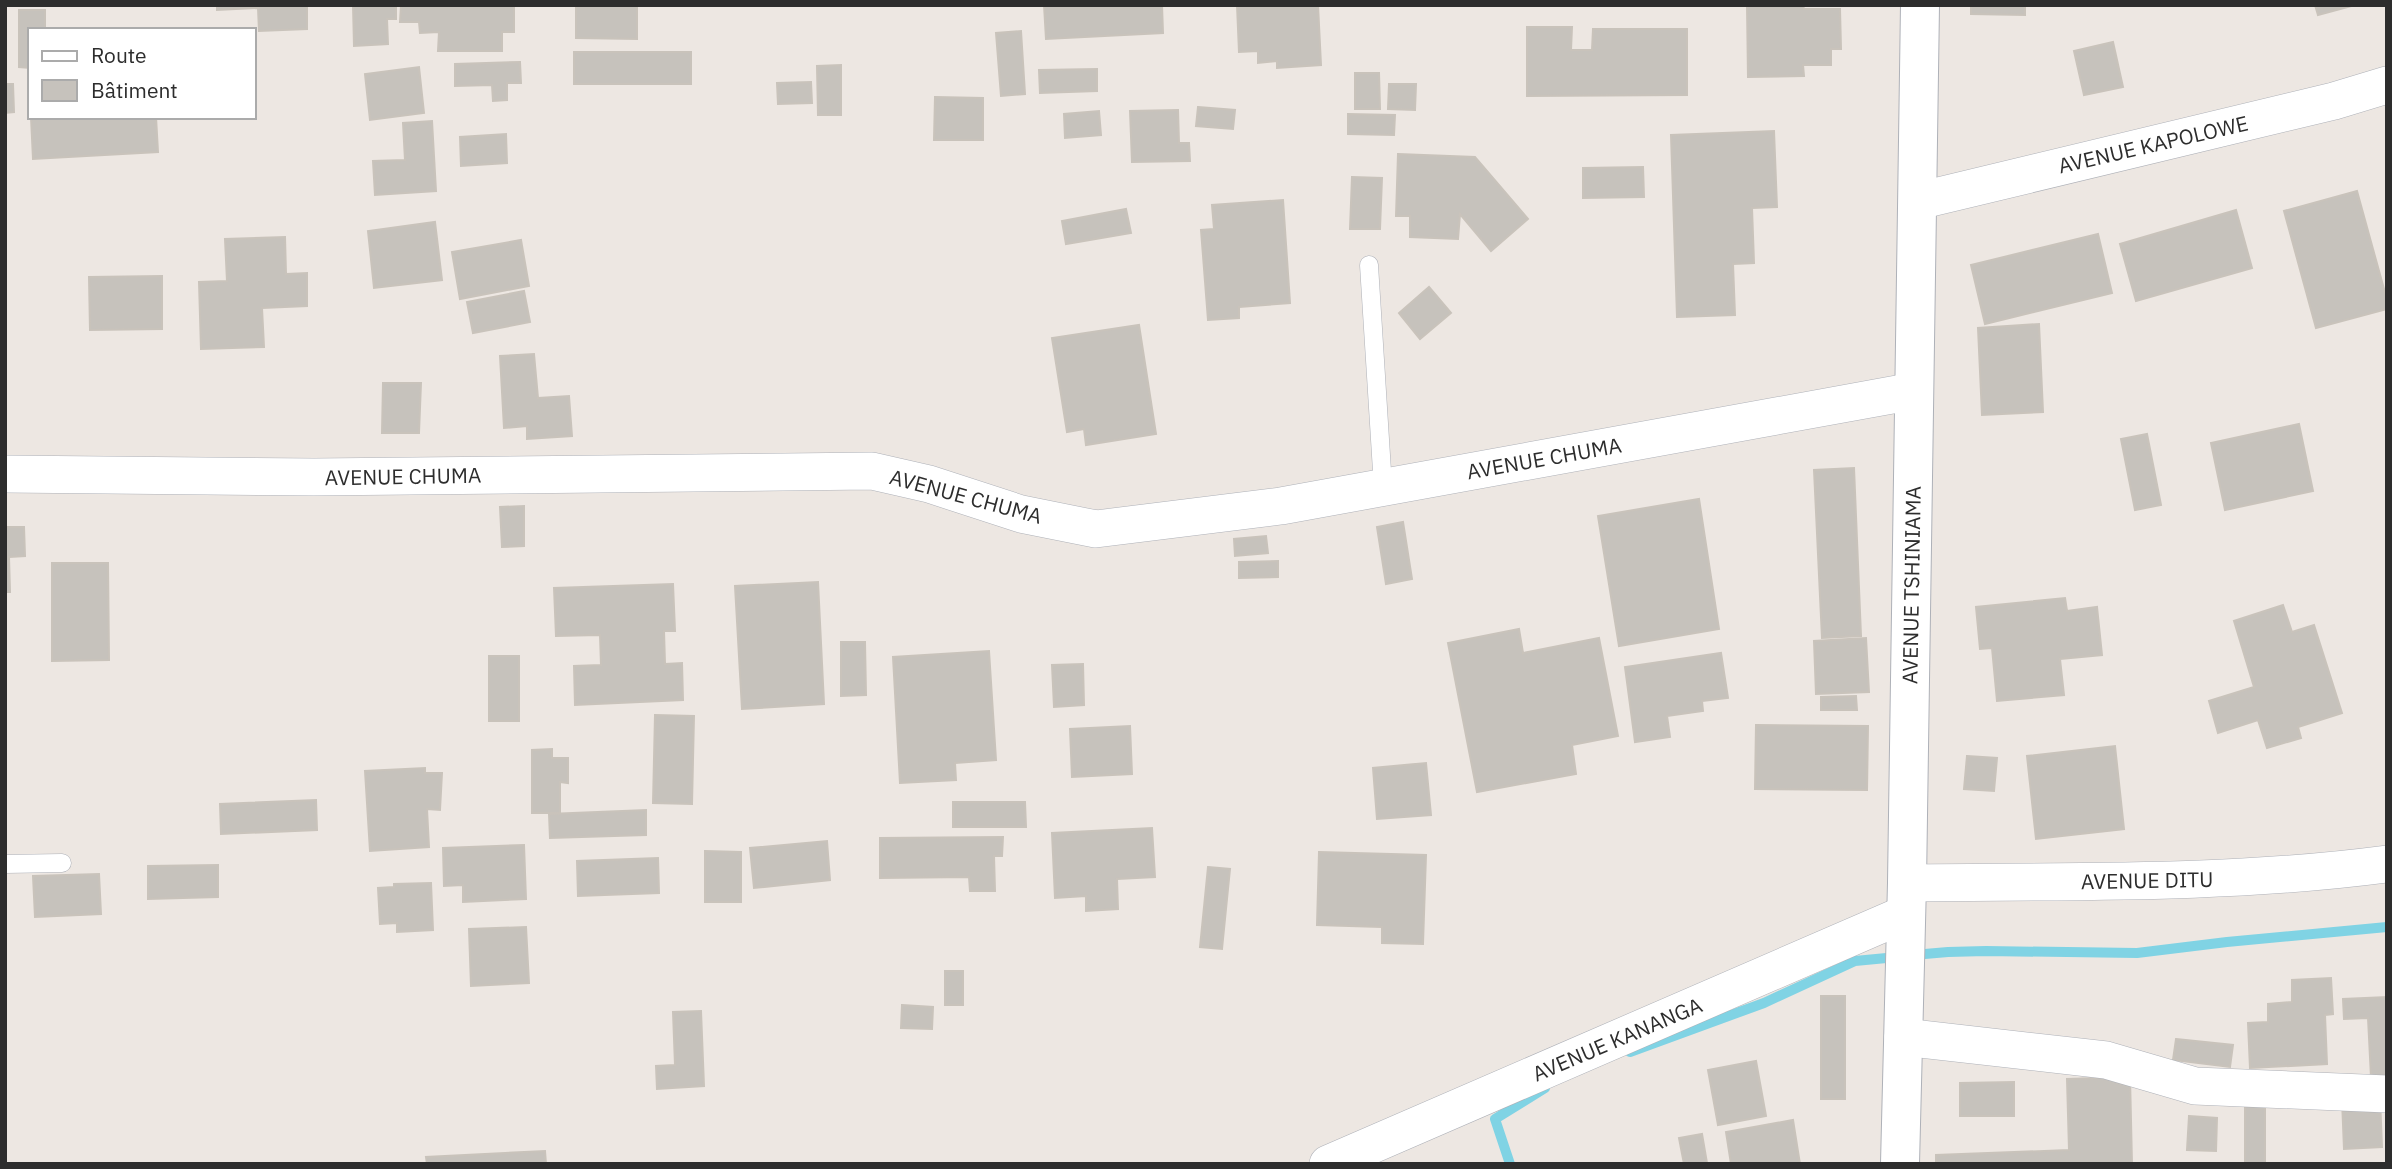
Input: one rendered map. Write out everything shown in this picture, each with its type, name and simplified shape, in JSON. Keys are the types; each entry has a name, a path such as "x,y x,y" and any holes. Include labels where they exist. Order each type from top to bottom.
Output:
{"street":[{"name":"AVENUE TSHINIAMA","path":"1900,1164 1920,5"},
{"name":"AVENUE KAPOLOWE","path":"1918,201 2321,104 2387,85"},
{"name":"AVENUE CHUMA","path":"5,474 314,477 872,471 929,484 1021,514 1096,529 1280,506 1914,391"},
{"name":"AVENUE DITU","path":"1905,928 2191,880 2316,874 2387,864"},
{"name":"AVENUE KANANGA","path":"1328,1164 1905,928"},
{"path":"1903,1037 2106,1060 2195,1086 2387,1094"}],"lane":[{"path":"1369,265 1382,488"},
{"path":"5,864 62,863"}],"building":[{"path":"217,5 307,5 307,29 259,31 258,8 217,10"},
{"path":"353,5 396,5 396,19 387,19 388,44 354,46"},
{"path":"401,5 514,5 514,32 502,32 502,51 438,51 439,32 420,33 419,22 400,22"},
{"path":"576,5 637,5 637,39 576,38"},
{"path":"1044,5 1162,5 1163,33 1046,39"},
{"path":"1237,5 1318,5 1321,65 1277,68 1277,61 1258,63 1258,51 1239,52"},
{"path":"1747,5 1803,5 1804,9 1840,9 1841,49 1831,49 1831,65 1803,65 1804,76 1748,77"},
{"path":"1971,5 2025,5 2025,15 1971,14"},
{"path":"2315,5 2355,5 2318,15"},
{"path":"19,10 45,10 45,28 28,28 28,68 19,67"},
{"path":"1527,27 1572,27 1571,50 1592,50 1593,29 1687,29 1687,95 1527,96"},
{"path":"1021,31 1025,94 1001,96 996,33"},
{"path":"2113,42 2123,87 2084,95 2074,51"},
{"path":"574,52 691,52 691,84 574,84"},
{"path":"520,62 521,83 507,83 507,100 493,101 492,85 455,86 455,64"},
{"path":"841,65 841,115 818,115 817,66"},
{"path":"419,67 424,113 370,120 365,74"},
{"path":"1097,69 1097,91 1040,93 1039,70"},
{"path":"1355,73 1379,73 1380,109 1355,109"},
{"path":"811,82 812,103 778,104 777,83"},
{"path":"5,84 13,84 14,112 5,113"},
{"path":"1389,84 1416,84 1415,110 1388,109"},
{"path":"935,97 983,98 983,140 934,140"},
{"path":"1198,107 1235,110 1233,129 1196,126"},
{"path":"1178,110 1179,143 1189,143 1190,161 1132,162 1130,111"},
{"path":"1099,111 1101,135 1065,138 1064,114"},
{"path":"1348,114 1395,115 1394,135 1348,134"},
{"path":"31,119 156,119 158,152 33,159"},
{"path":"432,121 436,191 375,195 373,161 405,160 403,123"},
{"path":"1774,131 1777,207 1752,208 1754,263 1733,264 1735,315 1677,317 1671,135"},
{"path":"506,134 507,163 461,166 460,137"},
{"path":"1398,154 1475,157 1528,219 1491,251 1460,214 1458,239 1410,237 1410,216 1396,216"},
{"path":"1643,167 1644,197 1583,198 1583,168"},
{"path":"1352,177 1382,178 1380,229 1350,229"},
{"path":"2357,191 2387,300 2387,309 2316,328 2284,211"},
{"path":"1283,200 1290,303 1239,307 1239,318 1208,320 1201,230 1214,229 1212,205"},
{"path":"1126,209 1131,233 1066,244 1062,221"},
{"path":"2236,210 2252,268 2136,301 2120,244"},
{"path":"435,222 442,280 374,288 368,231"},
{"path":"2098,234 2112,293 1985,324 1971,265"},
{"path":"285,237 286,274 307,273 307,306 262,308 264,347 201,349 199,282 227,281 225,239"},
{"path":"521,240 529,286 460,299 452,252"},
{"path":"162,276 162,329 90,330 89,277"},
{"path":"1429,287 1451,313 1420,339 1399,313"},
{"path":"524,291 530,322 473,333 467,302"},
{"path":"2039,324 2043,412 1982,415 1978,328"},
{"path":"1139,325 1156,434 1086,445 1084,429 1067,432 1052,338"},
{"path":"534,354 538,398 569,396 572,436 527,439 527,426 504,428 500,356"},
{"path":"383,383 421,383 419,433 382,433"},
{"path":"2299,424 2313,491 2225,510 2211,443"},
{"path":"2147,434 2161,505 2135,510 2121,439"},
{"path":"1854,468 1861,636 1822,638 1814,470"},
{"path":"1699,499 1719,629 1619,646 1598,516"},
{"path":"524,506 524,546 502,547 500,507"},
{"path":"1403,522 1412,579 1386,584 1377,527"},
{"path":"5,527 24,527 25,556 9,557 10,592 5,592"},
{"path":"1266,536 1268,553 1235,556 1234,539"},
{"path":"1278,561 1278,577 1239,578 1239,562"},
{"path":"52,563 108,563 109,660 52,661"},
{"path":"818,582 824,704 742,709 735,586"},
{"path":"673,584 675,631 664,631 665,664 682,663 683,700 575,705 574,666 601,665 600,635 556,636 554,588"},
{"path":"2065,598 2067,611 2097,607 2102,655 2060,659 2064,695 1997,701 1992,648 1980,649 1976,607"},
{"path":"2283,605 2292,632 2314,625 2342,713 2298,727 2301,738 2267,748 2258,720 2218,733 2209,701 2254,687 2234,621"},
{"path":"1519,629 1523,653 1599,638 1618,736 1572,745 1576,774 1477,792 1448,643"},
{"path":"1866,638 1869,692 1816,694 1814,641"},
{"path":"841,642 865,642 866,695 841,696"},
{"path":"989,651 996,760 955,763 956,780 900,783 893,657"},
{"path":"1721,653 1728,698 1702,701 1703,711 1667,716 1670,737 1635,742 1625,667"},
{"path":"489,656 519,656 519,721 489,721"},
{"path":"1083,664 1084,705 1054,707 1052,665"},
{"path":"1856,696 1857,710 1821,710 1821,697"},
{"path":"655,715 694,716 692,804 653,803"},
{"path":"1756,725 1868,726 1867,790 1755,789"},
{"path":"1130,726 1132,774 1072,777 1070,729"},
{"path":"2115,746 2124,829 2036,839 2027,756"},
{"path":"552,749 552,758 568,758 568,783 560,782 560,813 532,813 532,750"},
{"path":"1967,756 1997,758 1994,791 1964,789"},
{"path":"1426,763 1431,815 1377,819 1373,768"},
{"path":"425,768 425,773 442,773 440,810 427,809 429,847 370,851 365,771"},
{"path":"316,800 317,830 221,834 220,804"},
{"path":"953,802 1025,802 1026,827 953,827"},
{"path":"646,810 646,835 550,838 549,814"},
{"path":"1152,828 1155,877 1117,879 1118,909 1086,911 1086,896 1055,898 1052,833"},
{"path":"1003,837 1002,856 994,856 995,891 970,891 969,877 880,878 880,838"},
{"path":"827,841 830,880 754,888 750,848"},
{"path":"524,845 526,899 463,902 463,885 444,886 443,848"},
{"path":"705,851 741,852 741,902 705,902"},
{"path":"1319,852 1426,855 1423,944 1382,943 1382,927 1317,925"},
{"path":"658,858 659,893 578,896 577,861"},
{"path":"218,865 218,897 148,899 148,866"},
{"path":"1208,867 1230,869 1222,949 1200,947"},
{"path":"99,874 101,914 35,917 33,876"},
{"path":"431,883 433,930 397,932 397,923 380,924 378,888 394,887 394,884"},
{"path":"526,927 529,983 471,986 469,929"},
{"path":"945,971 963,971 963,1005 945,1005"},
{"path":"2331,978 2333,1014 2325,1015 2327,1064 2250,1068 2248,1023 2268,1022 2268,1004 2292,1002 2292,980"},
{"path":"1821,996 1845,996 1845,1099 1821,1099"},
{"path":"2387,997 2387,1077 2371,1077 2368,1018 2344,1019 2343,999"},
{"path":"902,1005 933,1007 932,1029 901,1028"},
{"path":"701,1011 704,1086 657,1089 656,1066 675,1065 673,1012"},
{"path":"2176,1039 2233,1045 2230,1067 2173,1060"},
{"path":"1756,1061 1766,1116 1718,1125 1708,1070"},
{"path":"2130,1077 2132,1164 1936,1164 1936,1155 2069,1150 2067,1079"},
{"path":"2014,1082 2014,1116 1960,1116 1960,1083"},
{"path":"2380,1098 2382,1147 2344,1149 2342,1100"},
{"path":"2245,1105 2265,1105 2265,1164 2245,1164"},
{"path":"2189,1116 2217,1118 2216,1151 2187,1150"},
{"path":"1793,1120 1800,1164 1731,1164 1726,1132"},
{"path":"1702,1134 1707,1163 1684,1164 1679,1138"},
{"path":"545,1151 546,1164 427,1164 426,1157"}],"waterway":[{"path":"1913,955 1986,951 2137,953 2387,927"},
{"path":"1630,1052 1764,1003 1855,961 1897,957"},
{"path":"1510,1164 1495,1119 1545,1088"}]}
